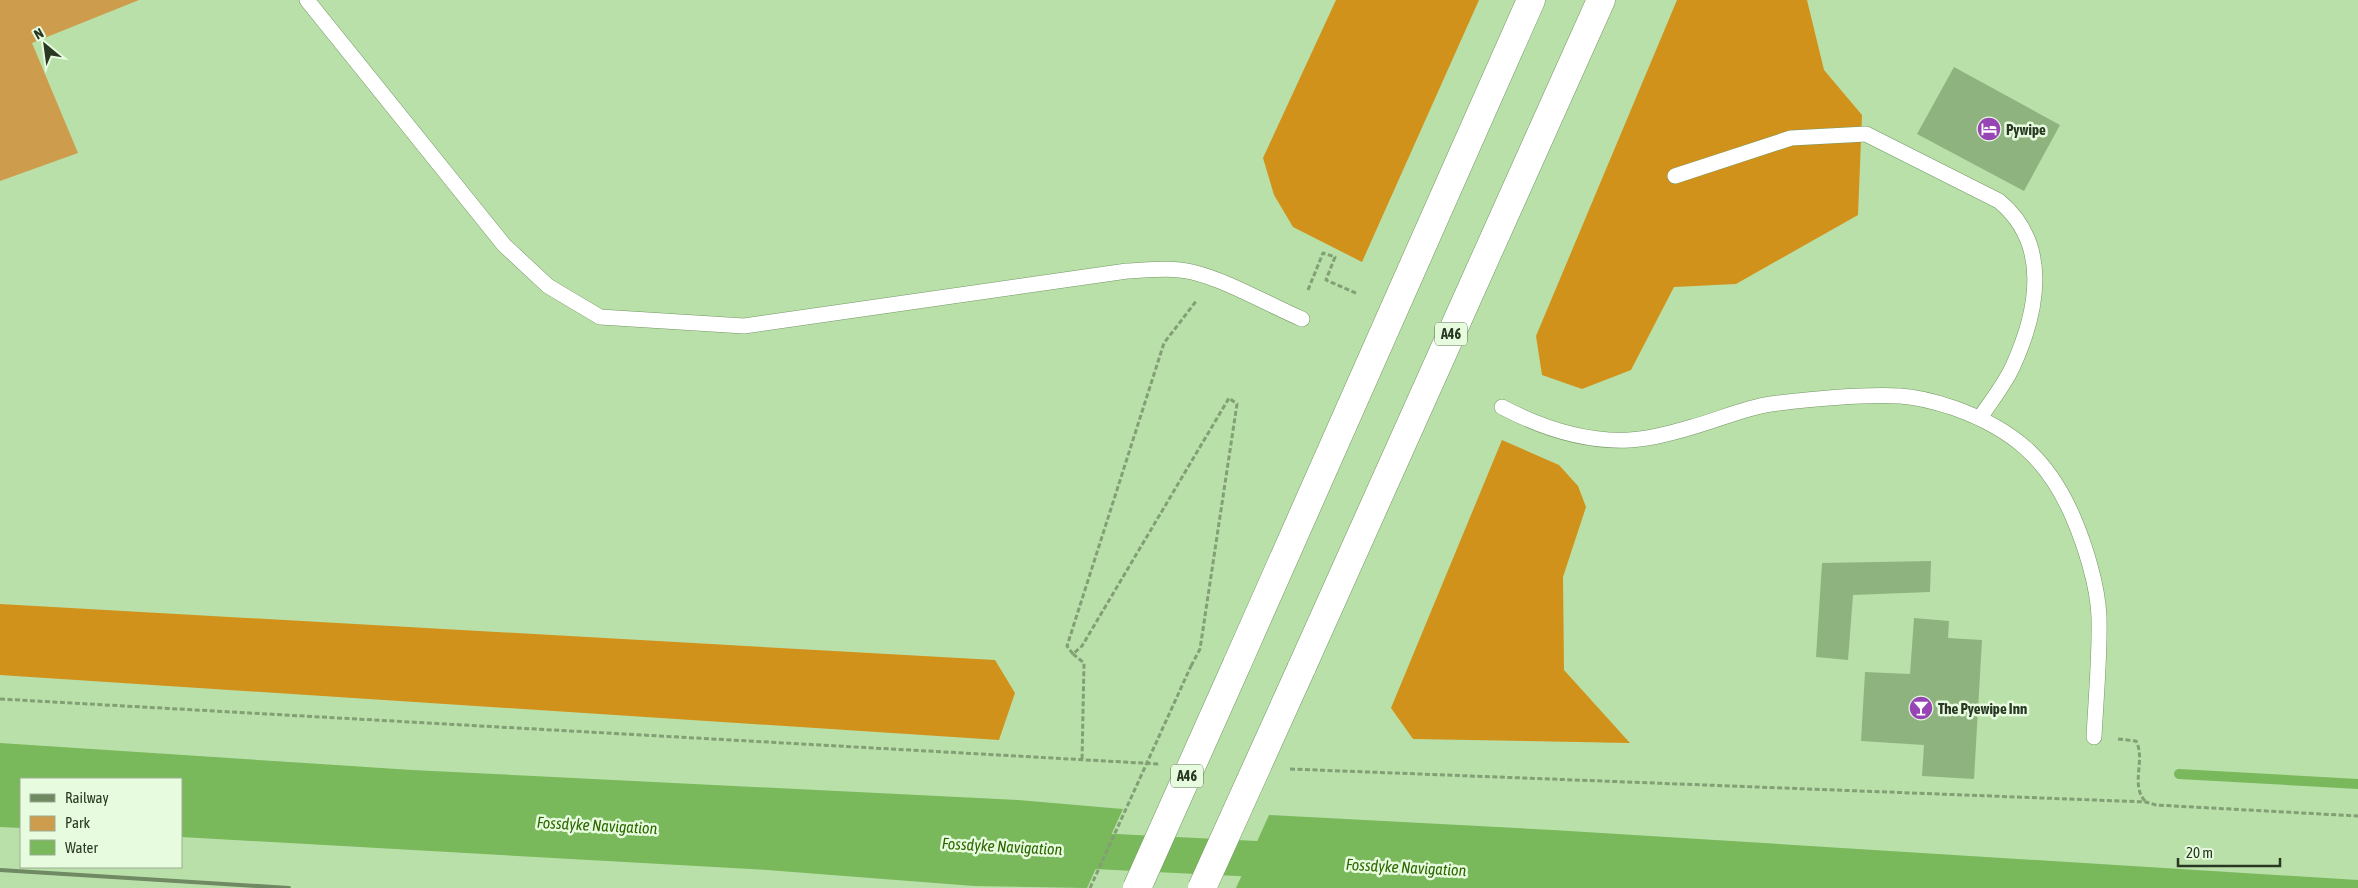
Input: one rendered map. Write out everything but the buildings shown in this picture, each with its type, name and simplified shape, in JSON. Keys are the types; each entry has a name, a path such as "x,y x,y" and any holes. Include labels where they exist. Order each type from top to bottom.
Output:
{"highway":[{"name":"A46","path":"1137,888 1531,0"},
{"name":"A46","path":"1202,888 1601,0"}],"lane":[{"path":"307,0 504,245 548,286 600,317 744,326 1127,271 1170,270 1191,272 1209,277 1302,319"},
{"path":"1675,176 1791,138 1866,134 1999,201 2014,213 2027,237 2036,267 2030,318 2013,367 1980,418"},
{"path":"1502,407 1525,419 1585,438 1629,440 1654,437 1769,404 1852,397 1900,396 1934,402 1980,418 2007,431 2030,451 2051,476 2081,535 2099,615 2094,737"}],"path":[{"path":"1308,290 1323,253 1335,257 1326,280 1358,294"},
{"path":"1082,762 1084,663 1067,646 1164,343 1202,293 1209,277"},
{"path":"1073,654 1082,646 1230,398 1237,404 1200,649 1090,888"},
{"path":"0,699 1082,762 1161,764"},
{"path":"2094,737 2136,741 2140,748 2138,784 2140,796 2146,802"},
{"path":"1280,769 2146,802 2156,805 2358,816"}],"green space":[{"path":"0,0 139,0 32,43 78,153 0,181"}],"shaded area":[{"path":"1336,0 1479,0 1362,262 1293,227 1274,195 1263,158"},
{"path":"1677,0 1807,0 1824,70 1862,115 1858,215 1736,284 1674,287 1631,370 1582,389 1542,375 1536,336"},
{"path":"1502,440 1559,465 1578,486 1586,507 1563,577 1564,670 1630,743 1413,739 1391,708"},
{"path":"0,604 995,660 1015,693 999,740 0,675"}],"water":[{"path":"0,743 412,770 1018,800 1123,809 1087,888 974,886 767,870 182,837 182,778 20,778 20,828 0,827"},
{"path":"1269,815 1553,830 2358,880 2358,888 1236,888"}],"waterway":[{"path":"2179,774 2358,784"},
{"name":"Fossdyke Navigation","path":"1055,849 1299,861"}],"railway":[{"path":"0,870 289,888"}],"place":[{"name":"Pywipe","path":"1989,129"},
{"name":"The Pyewipe Inn","path":"1921,708"}]}
